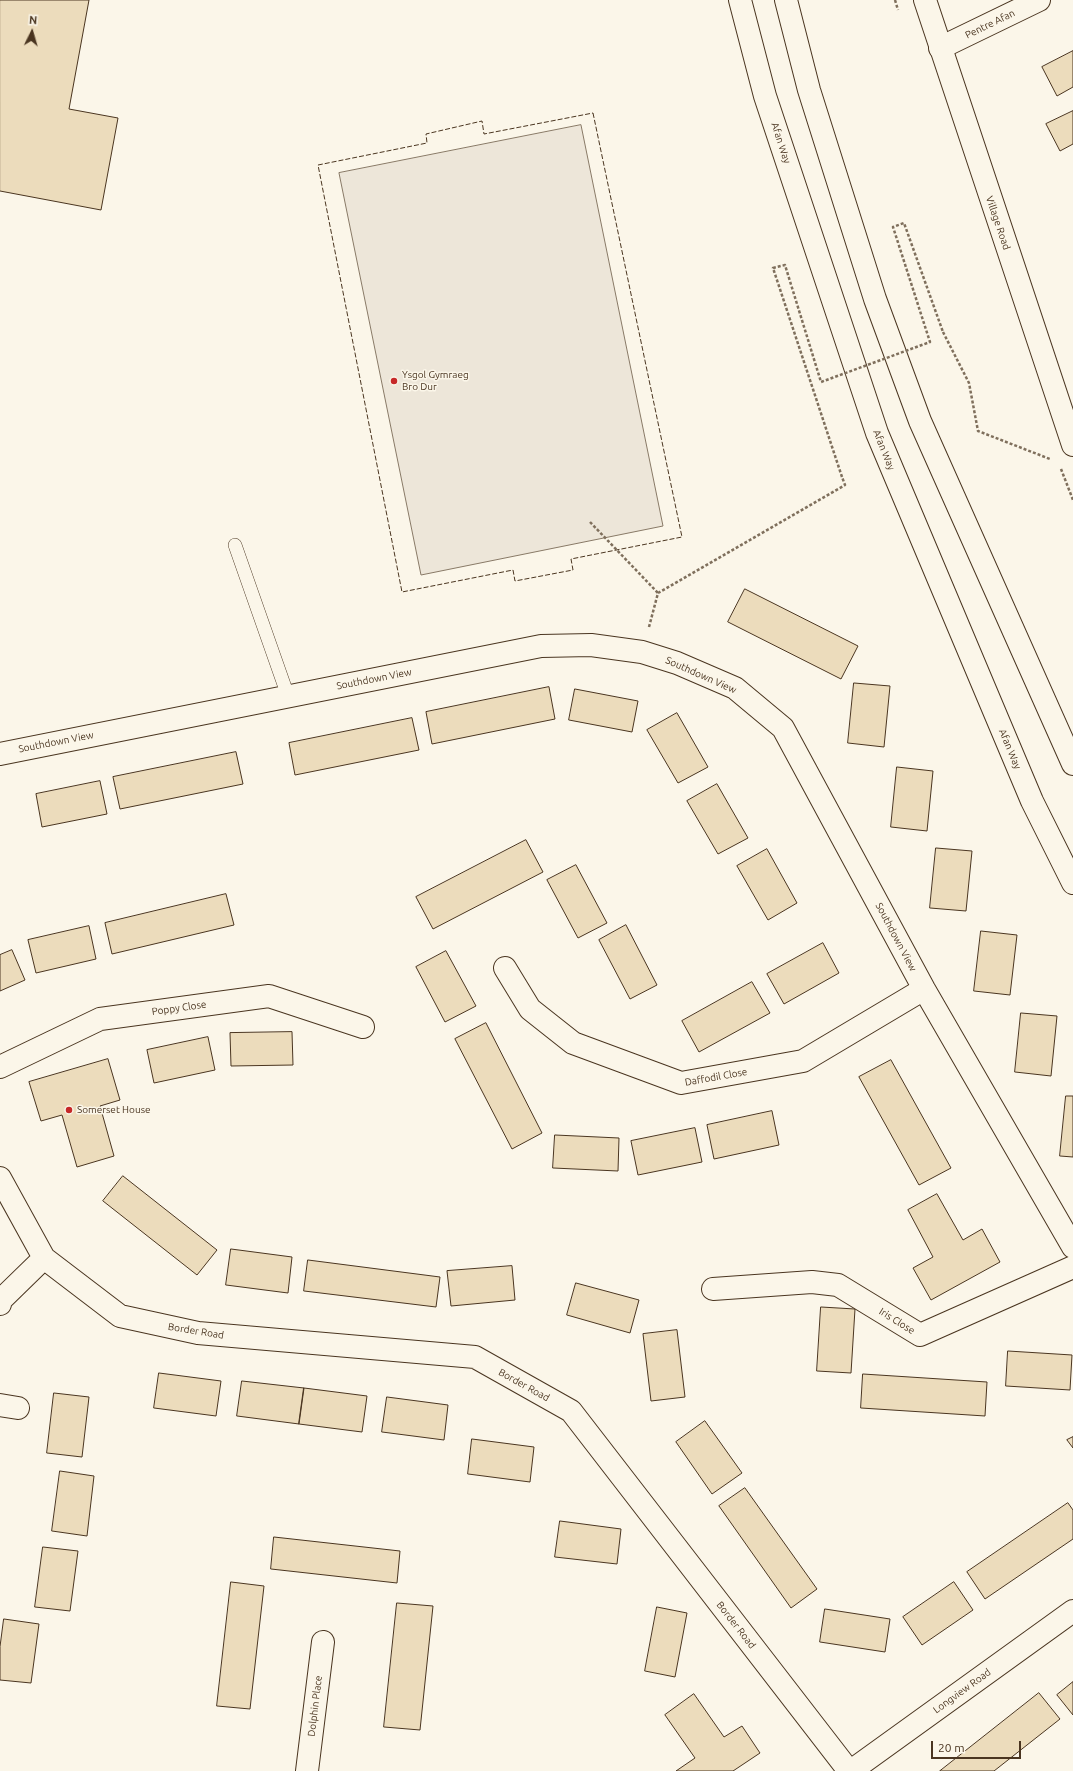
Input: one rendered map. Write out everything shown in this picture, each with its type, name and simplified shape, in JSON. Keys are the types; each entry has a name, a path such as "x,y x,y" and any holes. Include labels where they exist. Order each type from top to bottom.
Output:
{"street":[{"name":"Afan Way","path":"740,0 765,96 876,433 1032,801 1073,883"},
{"path":"786,0 809,90 873,292 920,421 1073,764"},
{"name":"Village Road","path":"925,0 1073,445"},
{"name":"Pentre Afan","path":"940,48 1039,0"},
{"name":"Southdown View","path":"0,754 541,646 591,645 642,652 677,663 735,688 783,728 924,989 1073,1247"},
{"name":"Daffodil Close","path":"505,968 530,1009 573,1043 681,1083 804,1061 924,989"},
{"name":"Poppy Close","path":"0,1067 100,1019 269,996 363,1027"},
{"name":"Border Road","path":"0,1178 44,1258 120,1316 198,1333 475,1358 571,1411 850,1771"},
{"path":"0,1304 1,1300 44,1258"},
{"name":"Iris Close","path":"713,1289 812,1282 838,1285 920,1335 1073,1267"},
{"name":"Longview Road","path":"850,1771 1073,1611"},
{"name":"Dolphin Place","path":"307,1771 323,1642"}],"lane":[{"path":"235,544 288,696"}],"path":[{"path":"642,652 658,593 845,485 773,268 785,266 821,382 930,342 893,228 904,224 943,332 969,383 978,432 1051,459"},
{"path":"590,522 658,593"}],"shaded area":[{"path":"581,125 663,526 421,575 339,173"}],"building":[{"path":"0,0 89,0 69,109 118,118 101,210 0,191"},
{"path":"1073,51 1073,87 1057,96 1042,67"},
{"path":"1073,111 1073,144 1060,151 1046,124"},
{"path":"745,589 858,646 841,679 728,622"},
{"path":"854,683 890,686 884,747 848,743"},
{"path":"549,687 555,719 432,744 426,712"},
{"path":"575,689 638,701 632,732 569,720"},
{"path":"677,713 708,767 678,783 647,730"},
{"path":"412,718 419,750 295,775 289,743"},
{"path":"236,752 243,784 120,809 113,777"},
{"path":"897,767 933,771 927,831 891,827"},
{"path":"100,781 107,814 42,827 36,794"},
{"path":"717,784 748,838 718,854 687,801"},
{"path":"526,840 543,872 433,929 416,897"},
{"path":"936,848 972,851 966,911 930,908"},
{"path":"767,849 797,903 768,920 737,866"},
{"path":"576,865 607,923 578,938 547,880"},
{"path":"226,894 234,925 112,954 105,923"},
{"path":"626,925 657,985 630,999 599,940"},
{"path":"89,926 96,959 36,973 28,940"},
{"path":"981,931 1017,935 1010,995 974,991"},
{"path":"823,943 839,973 784,1004 767,974"},
{"path":"12,950 25,980 0,991 0,955"},
{"path":"446,951 476,1006 445,1022 416,967"},
{"path":"752,982 770,1013 699,1052 682,1021"},
{"path":"1021,1013 1057,1016 1051,1076 1015,1072"},
{"path":"486,1023 542,1133 512,1149 455,1039"},
{"path":"292,1032 293,1065 231,1066 230,1033"},
{"path":"208,1037 215,1070 154,1083 147,1050"},
{"name":"Somerset House","path":"108,1059 120,1100 100,1106 114,1156 77,1167 62,1115 41,1121 29,1082"},
{"path":"891,1060 951,1168 919,1185 859,1077"},
{"path":"1066,1096 1073,1096 1073,1157 1060,1156"},
{"path":"772,1111 779,1145 714,1159 707,1125"},
{"path":"695,1128 702,1162 638,1175 631,1141"},
{"path":"555,1135 619,1138 618,1171 553,1168"},
{"path":"123,1176 217,1250 197,1275 103,1201"},
{"path":"937,1194 963,1240 982,1229 1000,1262 931,1300 913,1268 933,1257 908,1210"},
{"path":"231,1249 292,1257 288,1293 226,1285"},
{"path":"308,1260 440,1277 436,1307 304,1291"},
{"path":"512,1266 515,1300 451,1306 447,1271"},
{"path":"576,1283 639,1300 630,1333 567,1315"},
{"path":"821,1307 855,1309 851,1373 817,1371"},
{"path":"677,1330 685,1397 651,1401 643,1334"},
{"path":"1008,1351 1072,1355 1070,1390 1006,1386"},
{"path":"159,1373 221,1381 216,1416 154,1408"},
{"path":"863,1374 987,1382 985,1416 861,1408"},
{"path":"242,1381 304,1388 299,1424 237,1416"},
{"path":"304,1388 367,1396 362,1432 299,1424"},
{"path":"54,1393 89,1397 82,1457 47,1453"},
{"path":"387,1397 448,1405 444,1440 382,1432"},
{"path":"705,1421 742,1473 712,1494 676,1442"},
{"path":"1073,1437 1073,1448 1067,1440"},
{"path":"472,1439 534,1447 530,1482 468,1474"},
{"path":"60,1471 94,1476 87,1536 52,1531"},
{"path":"745,1488 817,1589 791,1608 719,1506"},
{"path":"1068,1503 1073,1510 1073,1539 985,1599 967,1572"},
{"path":"560,1521 621,1529 617,1564 555,1557"},
{"path":"274,1537 400,1551 397,1583 271,1569"},
{"path":"43,1547 78,1551 70,1611 35,1607"},
{"path":"231,1582 264,1586 250,1709 217,1706"},
{"path":"954,1582 973,1610 922,1645 903,1617"},
{"path":"397,1603 433,1606 420,1730 384,1727"},
{"path":"657,1607 687,1613 675,1677 645,1671"},
{"path":"825,1609 890,1619 885,1652 820,1642"},
{"path":"4,1619 39,1624 31,1683 0,1680 0,1647"},
{"path":"1073,1682 1073,1715 1057,1695"},
{"path":"1039,1693 1060,1719 994,1771 940,1771"},
{"path":"694,1694 724,1737 742,1726 760,1753 733,1771 676,1771 695,1758 665,1715"}],"fence":[{"path":"593,113 682,537 571,559 573,570 515,581 513,570 402,592 318,165 427,143 426,134 482,121 484,134 593,113"}],"place":[{"name":"Ysgol Gymraeg Bro Dur","path":"394,381"},
{"name":"Somerset House","path":"69,1110"}]}
